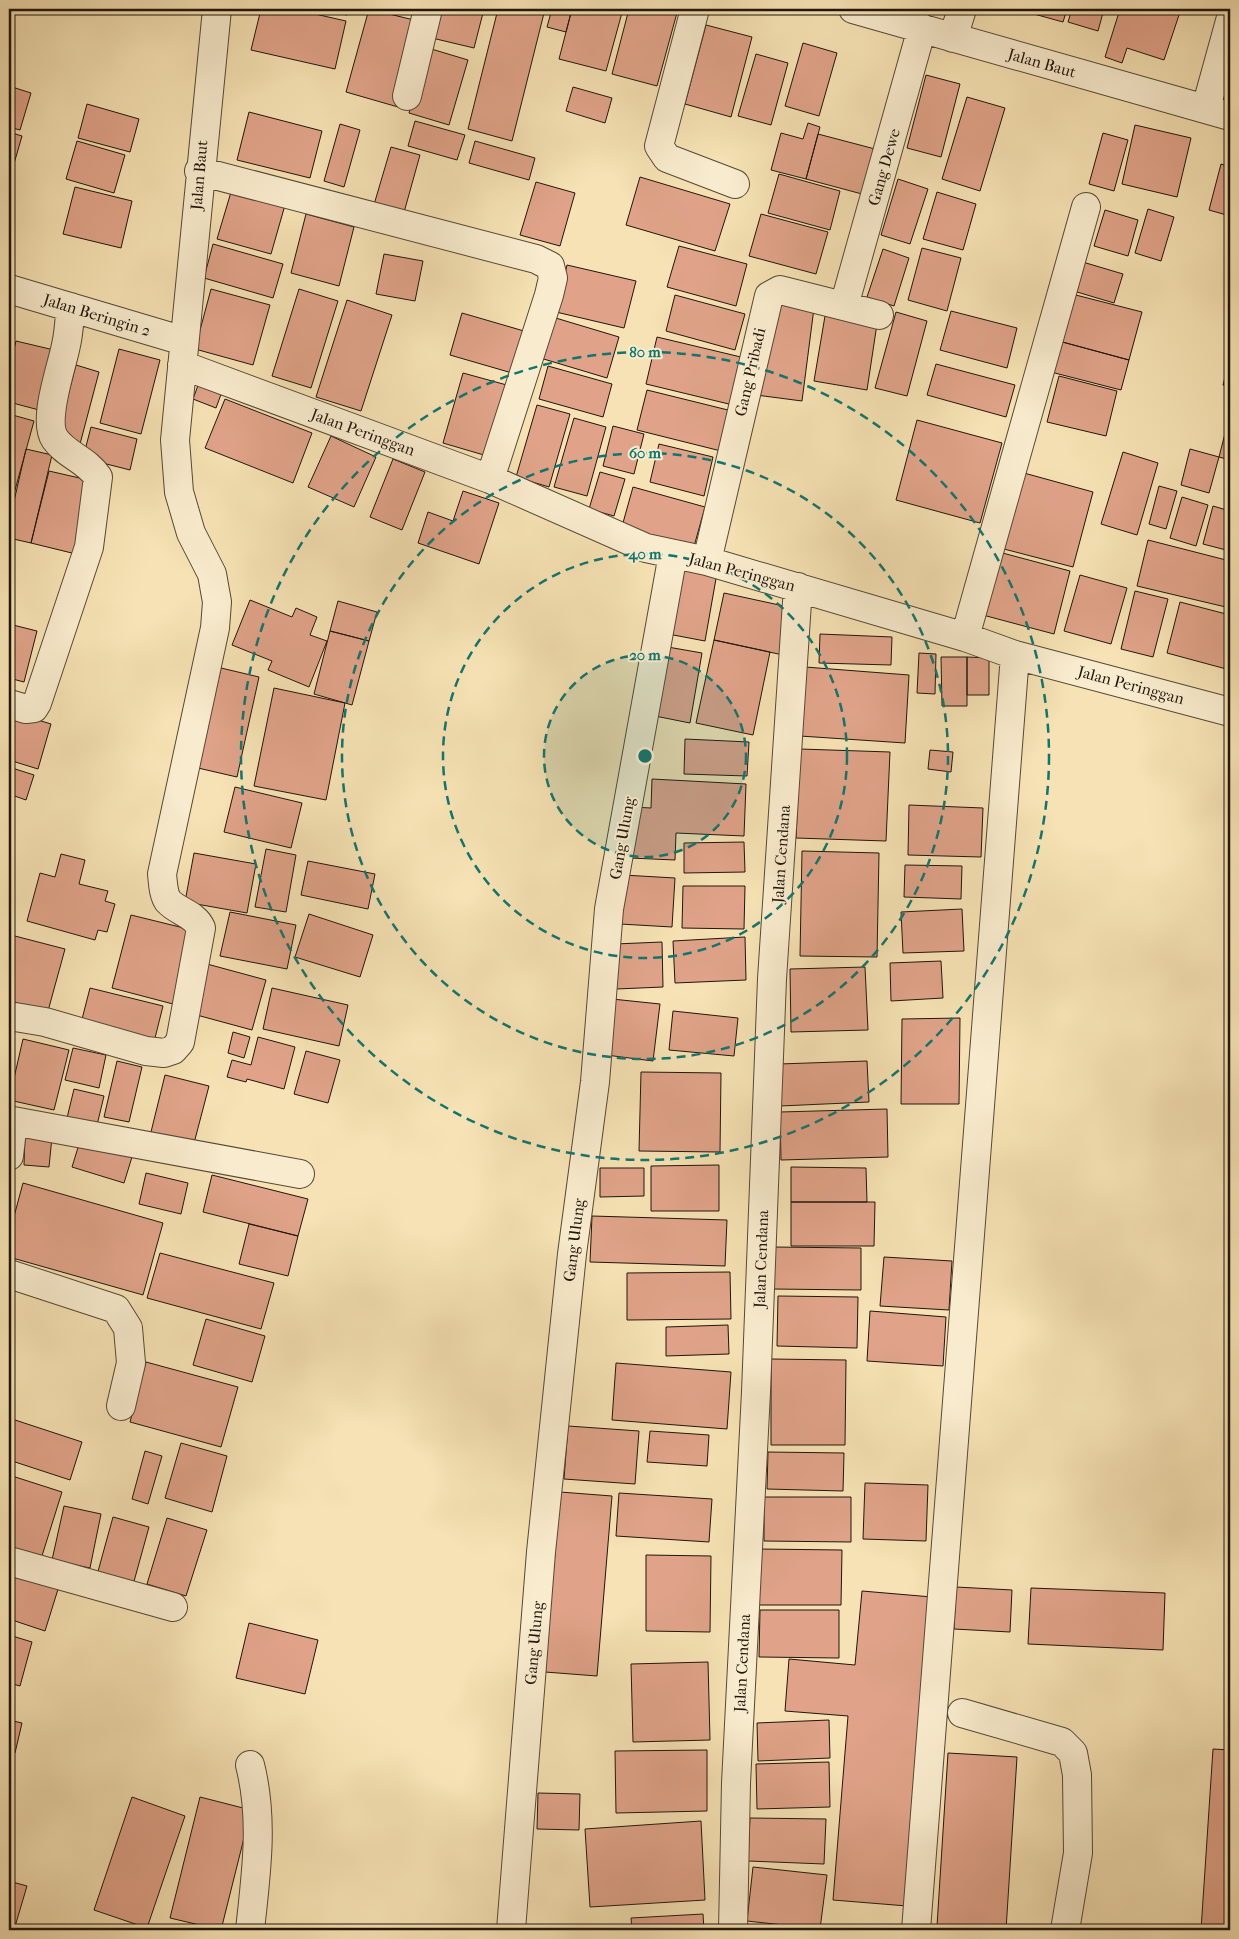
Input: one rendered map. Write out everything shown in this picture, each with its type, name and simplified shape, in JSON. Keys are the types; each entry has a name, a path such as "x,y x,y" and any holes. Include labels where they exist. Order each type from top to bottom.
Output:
{"street":[{"name":"Jalan Baut","path":"9,1016 45,1022 146,1051 164,1053 173,1050 180,1042 201,928 198,921 168,900 162,874 215,628 217,602 212,574 191,533 179,492 175,440 217,9"},
{"path":"407,96 428,9"},
{"path":"695,9 659,146 667,158 735,184"},
{"name":"Jalan Baut","path":"853,9 1218,112"},
{"path":"953,38 962,9"},
{"path":"1218,112 1230,21"},
{"name":"Gang Dewe","path":"844,306 922,28"},
{"path":"200,171 428,233 536,259 550,266 553,278 549,295 490,479"},
{"path":"965,637 1086,207"},
{"name":"Jalan Beringin 2","path":"9,289 71,307 183,353"},
{"name":"Gang Pribadi","path":"707,561 769,296 780,290 879,315"},
{"path":"9,704 26,709 34,708 37,703 89,547 98,477 93,469 60,444 54,437 50,414 66,344 71,307"},
{"name":"Jalan Peringgan","path":"183,353 490,479 646,548 707,561 965,637 1016,655 1230,712"},
{"name":"Gang Ulung","path":"511,1930 542,1552 572,1254 595,1082 609,909 673,554"},
{"name":"Jalan Cendana","path":"733,1930 736,1783 756,1392 772,979 798,587"},
{"path":"916,1930 1016,655"},
{"path":"9,1156 11,1120 300,1174"},
{"path":"9,1274 116,1309 128,1328 131,1363 121,1406"},
{"path":"9,1561 173,1607"},
{"path":"962,1713 1062,1742 1073,1753 1077,1775 1078,1853 1065,1930"},
{"path":"250,1765 257,1791 259,1815 250,1930"}],"building":[{"path":"261,9 293,9 346,21 335,69 251,50"},
{"path":"316,9 349,9 347,15"},
{"path":"369,9 422,22 398,107 346,92"},
{"path":"439,9 484,9 474,48 432,38"},
{"path":"498,9 545,9 512,141 468,129"},
{"path":"552,9 572,9 566,32 547,27"},
{"path":"572,9 623,9 606,71 559,59"},
{"path":"629,9 678,9 657,86 612,74"},
{"path":"1016,9 1067,9 1063,22"},
{"path":"1072,9 1104,9 1098,31 1068,22"},
{"path":"1120,9 1181,9 1164,60 1127,48 1122,63 1105,57"},
{"path":"706,25 752,37 731,117 685,104"},
{"path":"803,43 837,53 819,116 785,106"},
{"path":"428,48 468,60 449,125 409,113"},
{"path":"756,54 788,63 771,125 738,116"},
{"path":"926,75 960,84 941,157 907,148"},
{"path":"9,86 31,93 20,130 9,127"},
{"path":"573,87 612,98 605,123 566,111"},
{"path":"967,97 1005,108 980,191 942,179"},
{"path":"87,104 139,119 130,152 78,138"},
{"path":"249,112 322,131 310,178 237,160"},
{"path":"415,121 465,135 457,160 408,146"},
{"path":"808,123 820,127 806,179 771,170 781,133 803,139"},
{"path":"340,124 360,130 344,187 324,181"},
{"path":"1135,125 1191,138 1177,197 1122,184"},
{"path":"9,132 22,136 9,181"},
{"path":"1103,133 1128,140 1114,191 1089,184"},
{"path":"818,134 875,149 862,194 806,179"},
{"path":"77,141 125,155 114,193 66,179"},
{"path":"475,141 535,158 529,180 469,163"},
{"path":"391,147 420,155 403,216 373,208"},
{"path":"1221,164 1230,167 1230,216 1209,210"},
{"path":"779,174 840,191 830,230 768,213"},
{"path":"640,177 730,204 715,251 626,225"},
{"path":"898,179 928,189 910,244 881,235"},
{"path":"234,182 287,198 271,254 217,239"},
{"path":"536,182 575,193 560,246 520,235"},
{"path":"75,187 132,201 121,248 63,234"},
{"path":"937,192 976,204 963,250 923,239"},
{"path":"1148,209 1174,217 1161,261 1135,253"},
{"path":"1105,210 1138,220 1128,256 1094,246"},
{"path":"306,214 354,227 339,286 291,273"},
{"path":"761,214 828,232 816,274 749,256"},
{"path":"213,244 283,264 273,298 204,278"},
{"path":"679,246 747,264 736,306 667,287"},
{"path":"922,248 961,258 947,311 908,300"},
{"path":"883,249 909,258 894,306 867,297"},
{"path":"384,254 423,261 415,301 376,294"},
{"path":"1076,260 1123,274 1114,303 1067,289"},
{"path":"567,265 636,281 624,328 556,312"},
{"path":"211,289 270,305 253,365 195,349"},
{"path":"299,289 338,301 311,388 272,376"},
{"path":"1068,293 1142,312 1129,360 1055,340"},
{"path":"675,295 745,314 735,350 666,331"},
{"path":"347,300 392,315 361,411 316,397"},
{"path":"768,302 814,308 802,401 756,395"},
{"path":"951,311 1017,328 1007,368 940,350"},
{"path":"896,312 927,321 907,396 875,388"},
{"path":"1230,312 1230,334 1225,333"},
{"path":"462,313 524,331 512,373 450,355"},
{"path":"549,316 619,337 607,378 537,357"},
{"path":"825,316 877,324 867,390 814,381"},
{"path":"9,318 14,320 9,342"},
{"path":"657,337 745,358 733,405 646,384"},
{"path":"1055,340 1129,360 1121,390 1047,371"},
{"path":"16,341 54,350 39,410 9,402 9,371"},
{"path":"119,349 160,360 141,434 100,423"},
{"path":"1230,358 1230,387 1223,385"},
{"path":"936,364 1015,385 1006,417 927,395"},
{"path":"76,365 99,372 80,444 57,438"},
{"path":"548,366 612,384 603,417 539,399"},
{"path":"463,373 514,387 494,458 443,443"},
{"path":"1059,376 1117,391 1106,436 1047,422"},
{"path":"200,380 223,389 216,408 193,399"},
{"path":"647,390 732,411 721,451 637,430"},
{"path":"225,399 312,433 293,483 205,448"},
{"path":"537,405 570,414 549,487 516,477"},
{"path":"9,414 34,421 9,512"},
{"path":"1230,414 1230,460 1219,457"},
{"path":"574,418 606,427 587,496 554,487"},
{"path":"917,420 1002,443 980,523 896,500"},
{"path":"613,426 644,434 634,474 603,466"},
{"path":"91,427 137,439 130,470 83,458"},
{"path":"331,436 376,457 354,507 308,487"},
{"path":"659,444 713,457 704,496 650,482"},
{"path":"26,449 52,455 31,543 9,538 9,523"},
{"path":"1190,449 1219,457 1209,493 1181,485"},
{"path":"1123,452 1158,463 1137,535 1101,524"},
{"path":"393,459 425,472 402,530 370,517"},
{"path":"49,471 97,482 80,555 31,543"},
{"path":"600,472 625,479 614,516 589,509"},
{"path":"1024,473 1093,492 1073,567 1004,549"},
{"path":"1230,476 1230,501 1225,500"},
{"path":"1159,486 1177,491 1166,529 1149,524"},
{"path":"633,487 705,507 693,550 621,530"},
{"path":"463,491 499,503 479,564 418,543 428,512 453,521"},
{"path":"1182,497 1208,505 1196,546 1170,538"},
{"path":"1213,506 1230,511 1230,551 1203,544"},
{"path":"1148,540 1230,561 1230,608 1137,586"},
{"path":"995,551 1070,571 1054,634 979,614"},
{"path":"680,566 717,573 705,641 668,634"},
{"path":"1080,575 1127,588 1111,644 1064,631"},
{"path":"1135,591 1168,599 1153,657 1121,649"},
{"path":"724,593 793,608 783,655 714,640"},
{"path":"250,600 292,617 296,608 317,617 310,635 327,641 309,687 268,670 272,661 232,645"},
{"path":"338,601 377,612 369,641 330,631"},
{"path":"1180,602 1230,615 1230,670 1167,653"},
{"path":"9,624 37,631 24,682 9,678"},
{"path":"330,631 369,641 352,705 314,694"},
{"path":"820,634 892,637 891,665 819,663"},
{"path":"714,640 770,652 753,735 696,723"},
{"path":"662,646 702,653 690,723 650,715"},
{"path":"919,653 936,654 935,694 917,693"},
{"path":"941,657 967,657 967,706 942,706"},
{"path":"967,657 989,658 989,695 967,695"},
{"path":"805,667 909,675 905,743 800,736"},
{"path":"221,668 259,677 237,777 198,768"},
{"path":"274,688 345,703 326,800 254,786"},
{"path":"15,713 51,724 38,769 9,760 9,733"},
{"path":"685,739 749,742 747,776 684,774"},
{"path":"800,749 890,752 886,841 796,838"},
{"path":"930,750 953,752 951,772 928,769"},
{"path":"9,767 34,775 26,800 9,794"},
{"path":"652,779 746,784 744,836 676,833 675,860 630,858 632,807 651,808"},
{"path":"235,787 302,803 291,848 224,832"},
{"path":"909,805 983,808 981,857 908,855"},
{"path":"744,842 745,872 684,873 684,843"},
{"path":"266,849 296,855 286,912 255,907"},
{"path":"802,851 879,853 877,957 800,956"},
{"path":"194,853 256,864 247,913 185,902"},
{"path":"61,854 85,860 79,884 108,891 105,901 115,904 107,932 98,930 95,940 27,921 40,873 55,877"},
{"path":"308,861 375,874 368,909 301,895"},
{"path":"905,865 962,866 961,899 904,897"},
{"path":"623,875 675,878 672,927 620,924"},
{"path":"683,886 745,886 744,929 682,928"},
{"path":"962,909 964,951 903,953 901,912"},
{"path":"230,912 296,925 287,969 220,956"},
{"path":"309,914 373,935 360,977 295,957"},
{"path":"131,915 192,930 173,1004 112,988"},
{"path":"11,935 65,949 48,1011 9,1001 9,943"},
{"path":"745,937 746,980 675,983 673,941"},
{"path":"662,942 663,987 616,989 615,944"},
{"path":"941,961 943,998 891,1001 890,963"},
{"path":"207,964 266,980 252,1030 193,1014"},
{"path":"865,967 868,1030 791,1032 790,969"},
{"path":"90,988 163,1006 153,1046 80,1027"},
{"path":"272,988 348,1005 339,1046 263,1029"},
{"path":"612,999 660,1004 653,1061 606,1055"},
{"path":"673,1011 738,1018 734,1056 669,1050"},
{"path":"960,1018 959,1104 901,1104 902,1019"},
{"path":"233,1032 250,1037 244,1058 228,1053"},
{"path":"258,1037 295,1047 284,1089 247,1079 246,1082 227,1077 232,1060 251,1065"},
{"path":"23,1039 69,1050 54,1110 9,1100"},
{"path":"73,1048 106,1055 99,1088 65,1080"},
{"path":"306,1051 340,1060 328,1103 294,1094"},
{"path":"117,1061 142,1067 129,1122 104,1117"},
{"path":"867,1061 869,1102 780,1106 779,1064"},
{"path":"641,1072 721,1073 720,1152 639,1151"},
{"path":"165,1075 209,1086 193,1147 150,1136"},
{"path":"74,1089 104,1096 97,1125 67,1118"},
{"path":"887,1109 888,1157 781,1160 780,1112"},
{"path":"25,1135 52,1137 49,1167 24,1165"},
{"path":"80,1141 132,1157 124,1183 72,1167"},
{"path":"719,1165 719,1211 651,1211 651,1166"},
{"path":"791,1167 866,1168 867,1202 791,1202"},
{"path":"600,1168 644,1168 644,1196 600,1197"},
{"path":"146,1173 188,1183 181,1214 139,1204"},
{"path":"212,1175 308,1199 298,1236 203,1212"},
{"path":"23,1183 163,1223 143,1295 9,1257 9,1235"},
{"path":"791,1202 875,1202 874,1246 791,1246"},
{"path":"592,1216 727,1220 725,1266 590,1262"},
{"path":"249,1224 298,1236 288,1276 239,1264"},
{"path":"773,1247 861,1248 861,1290 772,1289"},
{"path":"160,1253 274,1283 261,1329 147,1298"},
{"path":"884,1257 952,1261 949,1310 880,1306"},
{"path":"730,1272 731,1319 627,1320 627,1273"},
{"path":"778,1296 858,1297 857,1348 777,1346"},
{"path":"870,1311 946,1317 943,1366 867,1361"},
{"path":"206,1319 265,1336 252,1382 193,1365"},
{"path":"728,1325 729,1354 666,1356 666,1327"},
{"path":"771,1359 846,1360 845,1445 771,1445"},
{"path":"146,1362 238,1387 221,1447 130,1422"},
{"path":"616,1363 731,1372 727,1429 612,1420"},
{"path":"9,1418 82,1442 70,1480 9,1460"},
{"path":"568,1426 639,1431 635,1484 564,1479"},
{"path":"650,1431 709,1435 707,1466 647,1462"},
{"path":"181,1443 227,1456 212,1512 165,1498"},
{"path":"145,1451 162,1456 148,1504 132,1499"},
{"path":"768,1452 844,1453 843,1491 767,1489"},
{"path":"9,1475 62,1492 41,1559 9,1549"},
{"path":"865,1483 928,1485 926,1541 863,1539"},
{"path":"560,1492 612,1496 597,1676 545,1672"},
{"path":"619,1493 712,1499 709,1542 616,1536"},
{"path":"764,1497 851,1497 851,1542 764,1541"},
{"path":"64,1506 101,1514 90,1568 52,1560"},
{"path":"113,1517 149,1527 133,1585 97,1575"},
{"path":"167,1518 207,1530 186,1596 147,1584"},
{"path":"758,1549 842,1550 841,1605 759,1605"},
{"path":"646,1555 711,1556 710,1632 646,1631"},
{"path":"9,1569 59,1586 45,1631 9,1619"},
{"path":"956,1587 1012,1590 1010,1632 954,1629"},
{"path":"1031,1588 1165,1593 1163,1650 1028,1644"},
{"path":"862,1591 932,1597 907,1906 833,1900 848,1716 785,1711 789,1659 855,1665"},
{"path":"760,1610 839,1610 839,1658 759,1657"},
{"path":"249,1623 318,1640 305,1694 236,1678"},
{"path":"9,1635 32,1642 20,1686 9,1683"},
{"path":"708,1662 710,1740 633,1742 631,1664"},
{"path":"9,1720 22,1723 15,1753 9,1751"},
{"path":"829,1720 830,1758 758,1761 757,1723"},
{"path":"1213,1749 1230,1750 1230,1930 1201,1930"},
{"path":"707,1750 707,1811 616,1813 615,1751"},
{"path":"948,1753 1017,1757 1006,1930 937,1926"},
{"path":"829,1762 830,1807 757,1809 756,1764"},
{"path":"538,1793 580,1794 579,1830 537,1829"},
{"path":"132,1797 185,1816 147,1928 94,1910"},
{"path":"200,1797 251,1810 221,1930 170,1918"},
{"path":"750,1818 826,1819 824,1864 748,1861"},
{"path":"701,1821 705,1900 590,1907 585,1829"},
{"path":"753,1867 827,1875 820,1929 747,1921"},
{"path":"9,1881 27,1886 14,1930 9,1930"},
{"path":"703,1914 704,1930 632,1930 631,1918"},
{"path":"113,1925 130,1930 112,1930"},
{"path":"836,1927 890,1928 890,1930 836,1930"}]}
